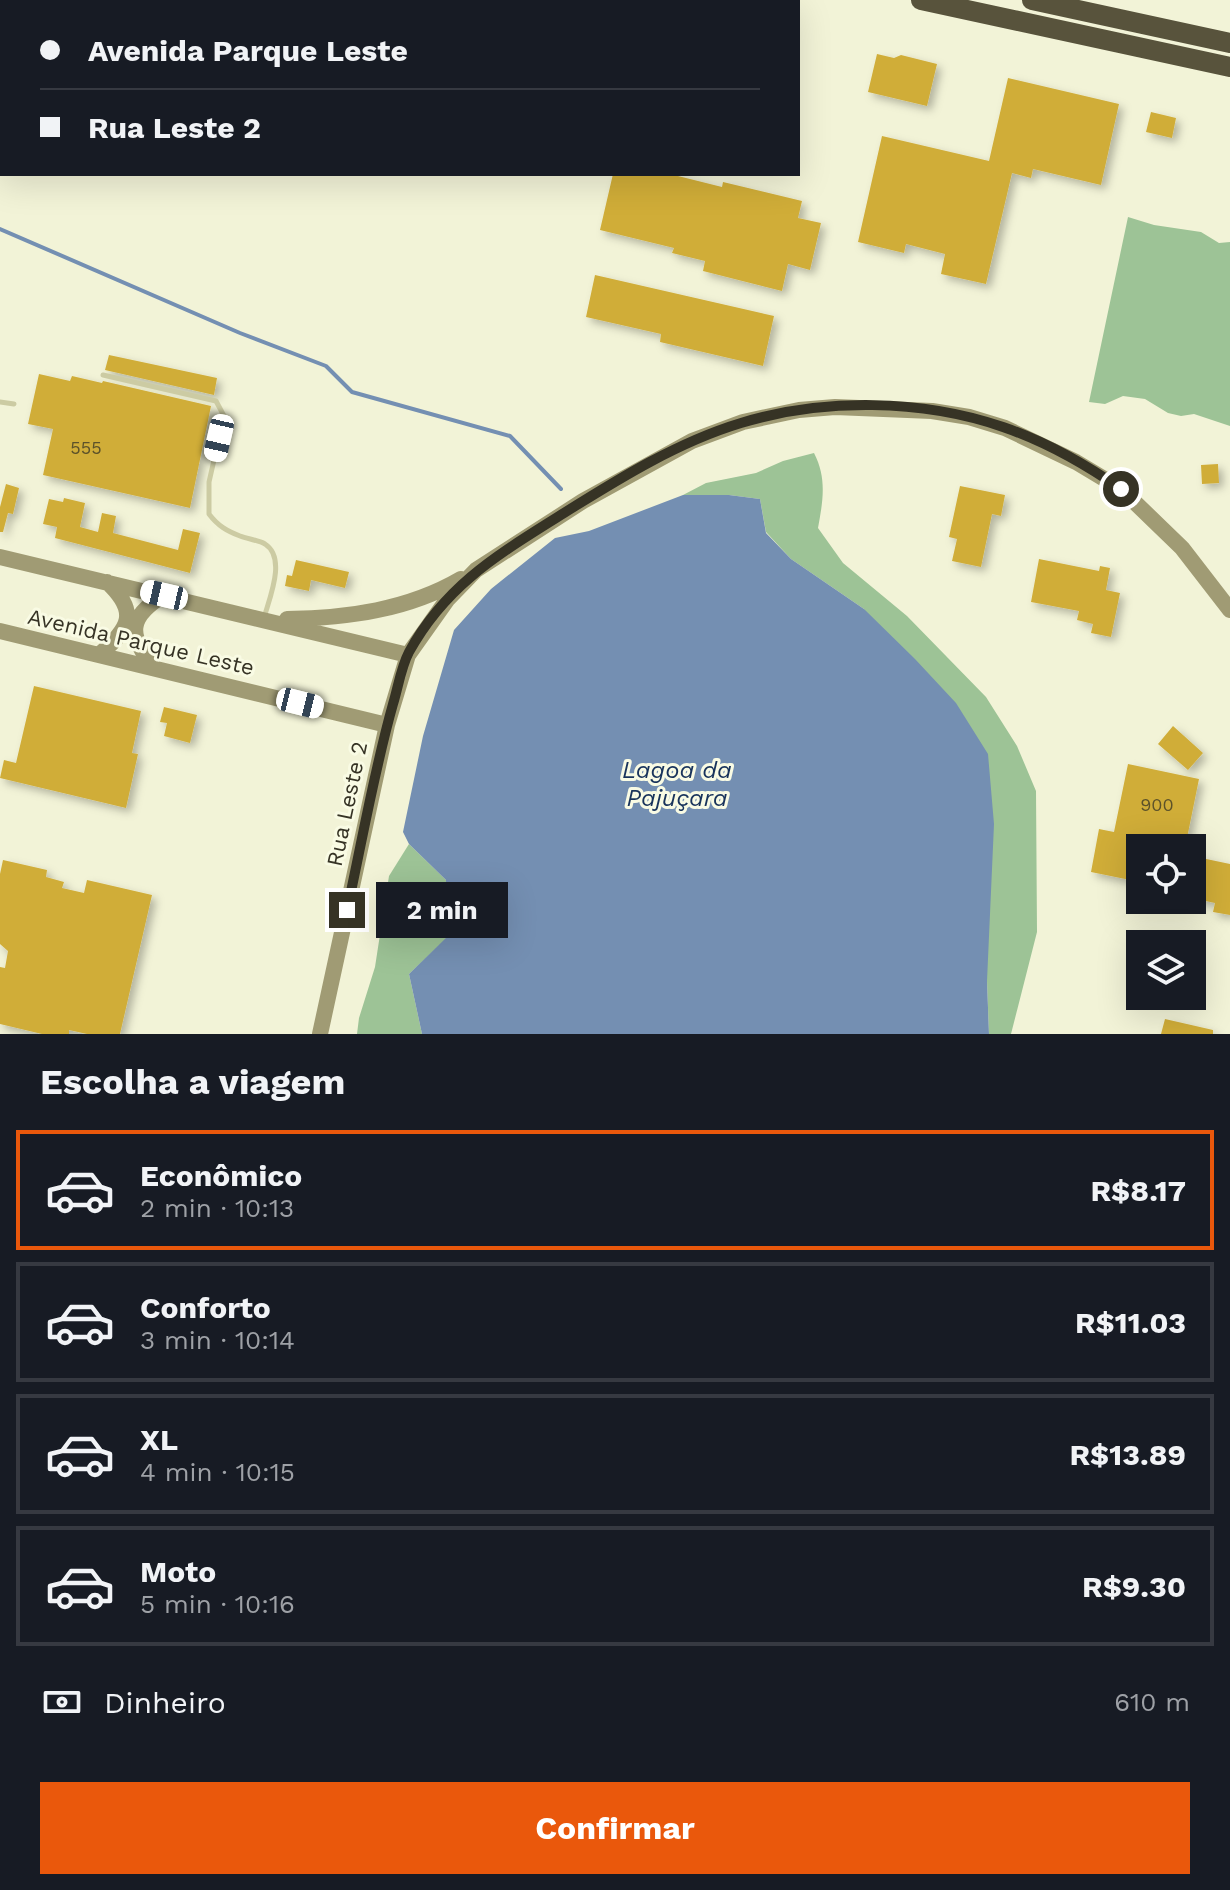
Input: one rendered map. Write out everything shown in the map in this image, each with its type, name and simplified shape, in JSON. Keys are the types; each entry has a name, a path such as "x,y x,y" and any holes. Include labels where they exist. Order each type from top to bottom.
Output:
{"highway":[{"path":"921,0 1230,67"},
{"path":"1032,0 1230,43"}],"street":[{"path":"267,619 313,619 379,611 425,596 476,570 625,476 692,441 743,422 799,410 860,406 969,417 1031,438 1110,481 1162,527 1230,610"},
{"path":"0,557 408,655"},
{"path":"387,725 408,655 440,608 476,570"},
{"path":"100,654 117,639 127,621 125,601 106,581"},
{"path":"154,667 139,649 135,629 141,610 164,595"},
{"name":"Avenida Parque Leste","path":"0,631 387,725"},
{"name":"Rua Leste 2","path":"320,1034 387,725"}],"lane":[{"path":"103,375 216,401 224,416 209,482 209,514 226,530 264,544 271,550 275,568 267,619"},
{"path":"0,402 14,404"}],"green space":[{"path":"1128,217 1154,225 1201,232 1219,243 1230,242 1230,426 1194,414 1181,416 1168,413 1145,399 1123,396 1105,404 1089,402"},
{"path":"814,453 822,481 818,528 843,563 907,616 986,697 1017,746 1036,791 1037,932 1011,1034 989,1034 987,981 864,609 791,559 766,532 760,499 683,495 706,483 756,473 783,461"},
{"path":"409,844 446,880 448,937 409,974 422,1034 357,1034 375,967 389,876"}],"water":[{"name":"Lagoa da Pajuçara","path":"683,495 760,499 766,533 791,559 864,609 915,659 956,703 988,754 994,824 987,981 989,1034 422,1034 409,974 447,937 446,880 409,844 403,832 423,736 454,630 491,589 555,538 589,531"}],"building":[{"path":"877,54 894,58 901,55 937,64 927,106 868,92"},
{"path":"1008,78 1119,104 1101,185 1033,169 1031,178 1012,173 986,284 941,274 945,254 906,244 904,253 858,242 882,136 989,161"},
{"path":"1151,112 1176,118 1172,138 1146,132"},
{"path":"613,176 678,176 722,187 723,182 802,201 798,218 821,223 810,270 788,264 782,291 703,271 705,261 672,253 674,248 600,230"},
{"path":"595,275 774,316 763,366 660,342 661,334 586,317"},
{"path":"109,355 217,378 214,395 105,370"},
{"path":"39,374 70,381 72,376 103,381 211,406 190,508 43,475 53,429 28,424"},
{"path":"1218,464 1219,483 1202,484 1201,465"},
{"path":"6,484 19,488 13,514 8,513 3,532 0,532 0,507"},
{"path":"960,486 1005,495 1001,516 992,514 981,567 952,561 957,539 949,537"},
{"path":"64,498 85,503 80,527 98,532 102,513 116,516 113,533 178,550 183,529 200,533 190,573 55,538 57,527 43,524 49,499 63,502"},
{"path":"1039,559 1099,571 1100,566 1110,568 1106,590 1120,593 1111,637 1091,633 1093,624 1077,620 1079,611 1031,602"},
{"path":"296,560 349,572 345,588 311,580 309,591 285,586 287,575 292,576"},
{"path":"34,686 141,711 132,753 138,754 126,808 0,778 4,760 16,763"},
{"path":"164,707 197,715 190,743 164,736 167,723 160,722"},
{"path":"1173,726 1203,753 1188,770 1158,744"},
{"path":"1128,764 1199,779 1188,834 1126,834 1126,879 1091,872 1099,829 1114,832"},
{"path":"1206,859 1230,864 1230,915 1213,912 1215,903 1206,901"},
{"path":"3,860 47,870 46,877 64,882 62,888 84,893 87,880 152,895 120,1034 87,1034 69,1030 69,1034 42,1034 0,1024 0,967 5,968 8,951 0,944 0,874"},
{"path":"1165,1019 1213,1030 1213,1034 1161,1034"}],"waterway":[{"path":"0,229 240,333 326,366 352,392 510,436 561,489"}],"route":[{"path":"347,910 387,725 408,655 434,615 476,570 625,476 692,441 743,422 799,410 860,406 932,411 969,417 1005,428 1031,438 1121,489"}]}
